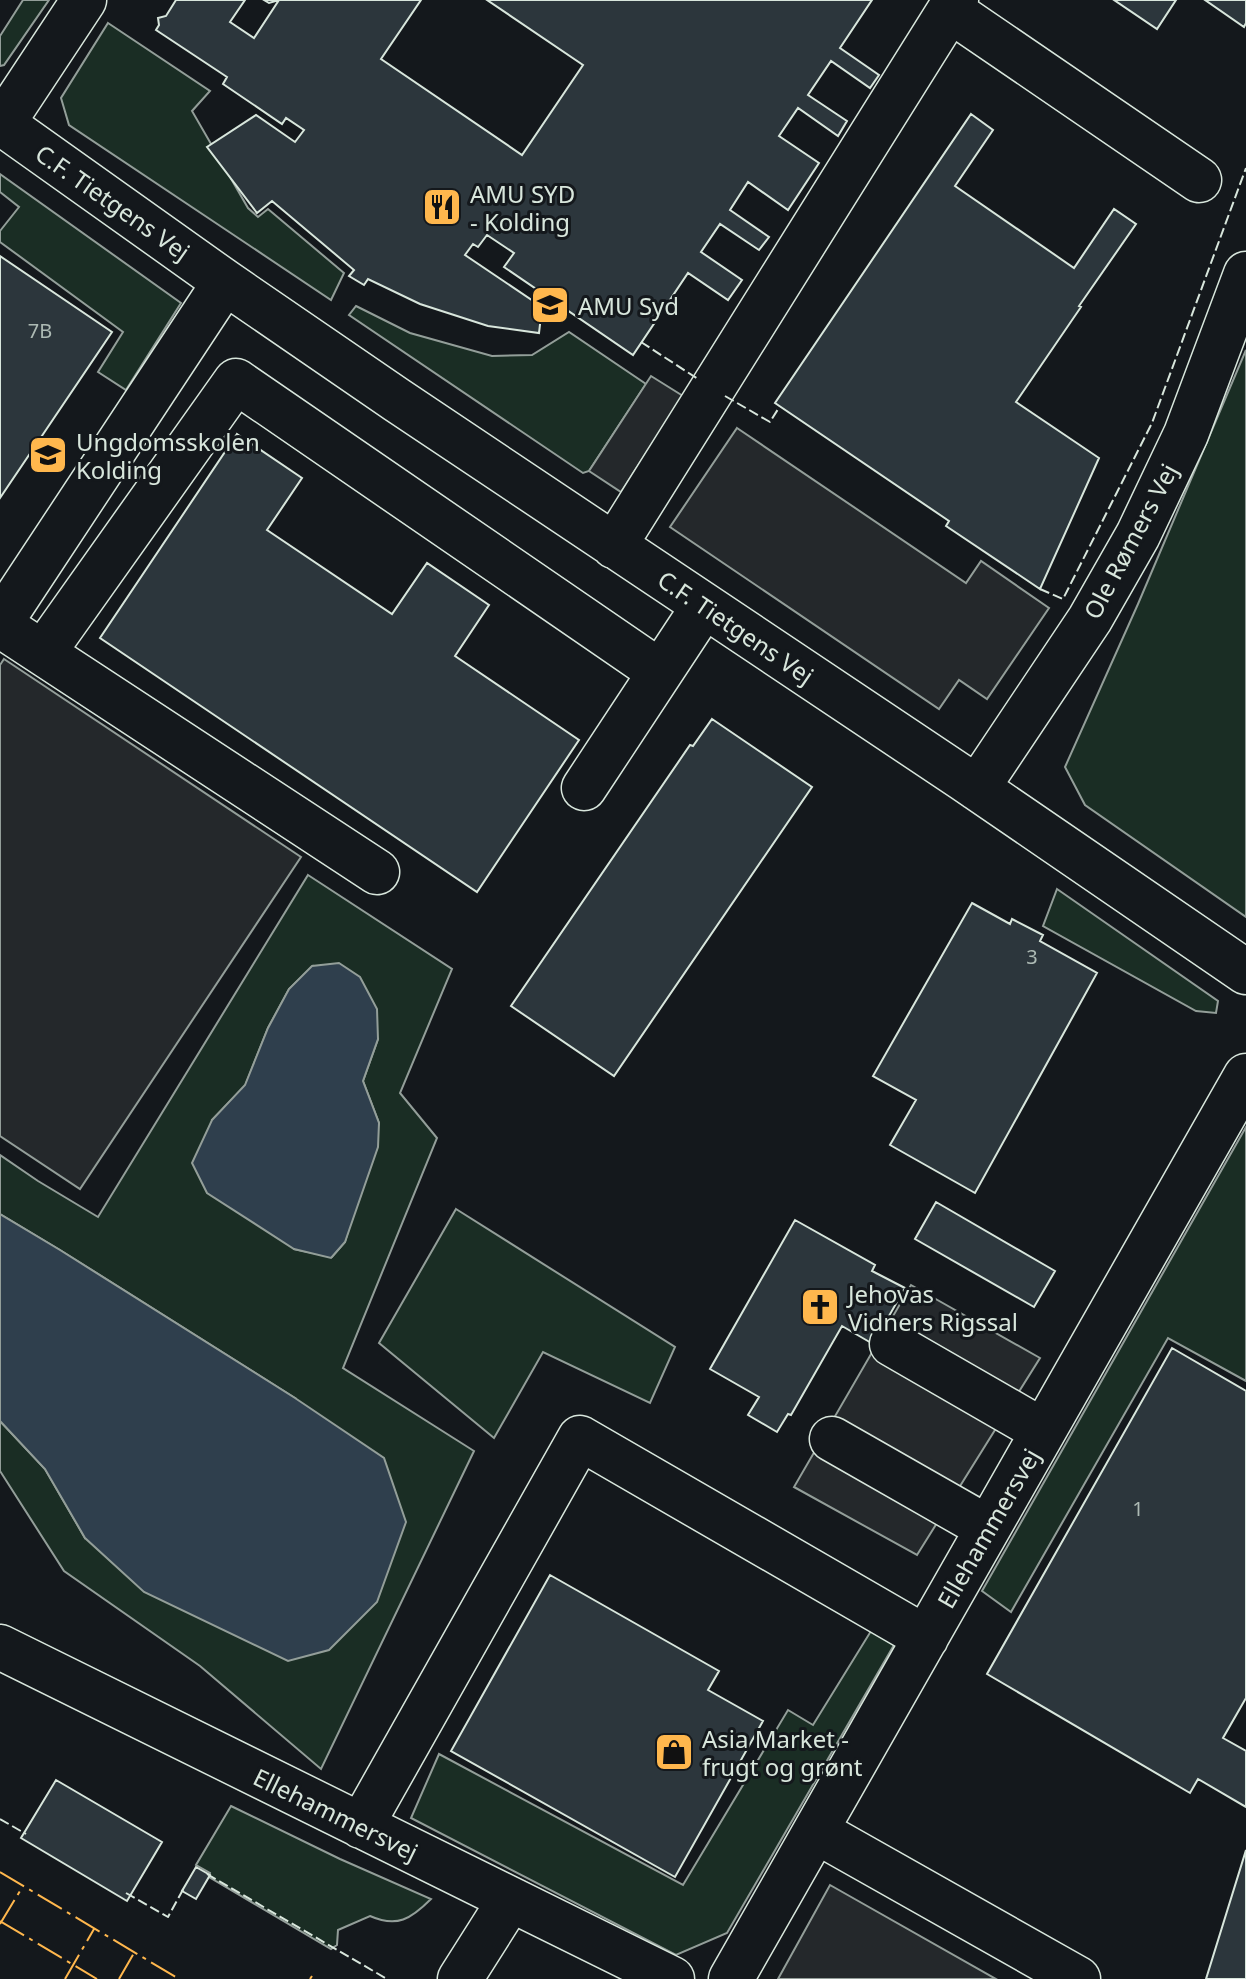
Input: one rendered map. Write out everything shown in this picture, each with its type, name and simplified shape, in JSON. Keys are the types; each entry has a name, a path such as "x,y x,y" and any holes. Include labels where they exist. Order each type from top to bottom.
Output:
{"street":[{"path":"1,123 84,0"},
{"path":"614,546 953,5 1199,180"},
{"name":"C.F. Tietgens Vej","path":"1,123 225,282 1246,972"},
{"name":"Ole Rømers Vej","path":"977,788 1090,619 1138,535 1186,434 1246,274"},
{"path":"225,282 0,624 377,872"},
{"path":"43,653 236,381 660,672"},
{"path":"584,788 704,606"},
{"name":"Ellehammersvej","path":"731,1979 1246,1076"},
{"path":"892,1344 1043,1431"},
{"path":"361,1826 580,1438 926,1638"},
{"path":"832,1439 988,1528"},
{"name":"Ellehammersvej","path":"0,1647 672,1979"},
{"path":"816,1831 1078,1979"},
{"path":"460,1979 510,1900"}],"green space":[{"path":"23,0 49,0 4,65 0,66 0,36"},
{"path":"108,23 210,91 192,111 248,208 258,217 268,209 344,273 331,300 69,125 61,98"},
{"path":"0,174 181,303 126,390 98,372 123,332 0,242 0,231 19,207 0,192"},
{"path":"356,306 410,333 492,356 532,355 569,332 646,384 589,471 583,473 349,315"},
{"path":"1246,350 1246,917 1085,805 1065,767"},
{"path":"308,875 452,969 400,1093 437,1138 343,1368 474,1451 321,1769 200,1666 64,1571 0,1471 0,1421 45,1469 85,1538 295,1398 0,1214 0,1155 98,1217","holes":["313,966 378,1039 363,1081 379,1123 345,1242 332,1257 294,1249 212,1120 245,1086 268,1028 289,989"]},
{"path":"1057,889 1218,1001 1216,1013 1196,1011 1043,926"},
{"path":"1246,1127 1246,1381 1168,1338 1011,1612 982,1591"},
{"path":"456,1209 675,1347 650,1403 543,1352 494,1438 379,1343"},
{"path":"871,1631 894,1645 727,1933 676,1955 411,1818 439,1754 683,1885 788,1710 813,1725"},
{"path":"231,1806 431,1899 403,1920 388,1921 370,1916 338,1930 337,1945 331,1949 209,1877 210,1873 196,1865"}],"shaded area":[{"path":"651,376 683,396 621,492 589,471"},
{"path":"737,428 966,583 981,561 1049,608 987,699 959,680 939,709 670,527"},
{"path":"4,659 301,857 80,1189 0,1136 0,665"},
{"path":"911,1285 1040,1358 917,1555 794,1487"},
{"path":"830,1885 996,1979 778,1979"}],"water":[{"path":"339,963 360,977 377,1009 378,1039 363,1081 379,1123 378,1147 345,1242 331,1258 294,1249 207,1193 192,1163 212,1120 245,1085 268,1028 289,989 312,966"},
{"path":"0,1214 295,1398 384,1458 406,1522 377,1602 329,1650 288,1661 144,1592 85,1538 45,1469 0,1421"}],"building":[{"path":"176,0 245,0 230,22 254,38 279,0 421,0 381,59 522,155 583,65 487,0 872,0 840,48 879,75 870,88 831,61 808,95 847,121 838,136 798,108 779,136 819,163 788,210 748,182 730,210 769,237 759,250 720,224 701,252 742,280 728,300 688,273 633,355 504,267 514,253 487,235 478,247 473,244 465,255 542,307 539,333 488,326 420,304 368,279 364,285 349,276 354,270 272,201 257,213 207,147 256,115 295,142 304,130 286,118 282,124 223,84 227,77 156,30 158,18 166,16"},
{"path":"1114,0 1176,0 1157,29"},
{"path":"1205,0 1246,0 1244,27"},
{"path":"971,114 993,130 955,186 1074,268 1114,209 1136,224 1016,402 1099,458 1040,589 946,526 949,521 775,403"},
{"path":"0,256 112,332 0,498"},
{"path":"237,434 302,478 267,530 392,614 427,563 489,605 455,656 579,740 477,892 100,638"},
{"path":"712,719 812,787 614,1076 511,1006 690,745 693,746"},
{"path":"972,903 1010,924 1012,919 1043,935 1040,941 1097,973 975,1193 890,1145 916,1100 873,1076"},
{"path":"936,1202 1055,1271 1034,1307 915,1239"},
{"name":"Jehovas Vidners Rigssal","path":"795,1220 875,1265 872,1271 905,1288 873,1344 842,1326 791,1415 788,1414 777,1432 748,1415 759,1397 710,1369"},
{"path":"1172,1348 1246,1391 1246,1698 1223,1738 1246,1751 1246,1807 1198,1779 1190,1793 987,1674"},
{"path":"550,1575 719,1671 708,1690 763,1721 675,1877 451,1751"},
{"path":"56,1780 162,1842 127,1901 21,1838"},
{"path":"1246,1850 1246,1979 1206,1979"},
{"path":"196,1867 210,1875 196,1899 182,1891"}],"fence":[{"path":"1040,589 1063,599 1152,423 1246,168"},
{"path":"641,342 698,379"},
{"path":"725,396 770,422 780,406"},
{"path":"0,1819 26,1834"},
{"path":"207,1874 387,1979"},
{"path":"126,1893 168,1917 185,1886"}],"power":[{"path":"0,1872 179,1979"},
{"path":"0,1924 23,1886"},
{"path":"0,1921 97,1979"},
{"path":"65,1979 94,1929"},
{"path":"119,1979 134,1953"}],"place":[{"name":"AMU SYD - Kolding","path":"442,207"},
{"name":"AMU Syd","path":"550,305"},
{"name":"Ungdomsskolen Kolding","path":"48,455"},
{"name":"Jehovas Vidners Rigssal","path":"820,1307"},
{"name":"Asia Market - frugt og grønt","path":"674,1752"}]}
